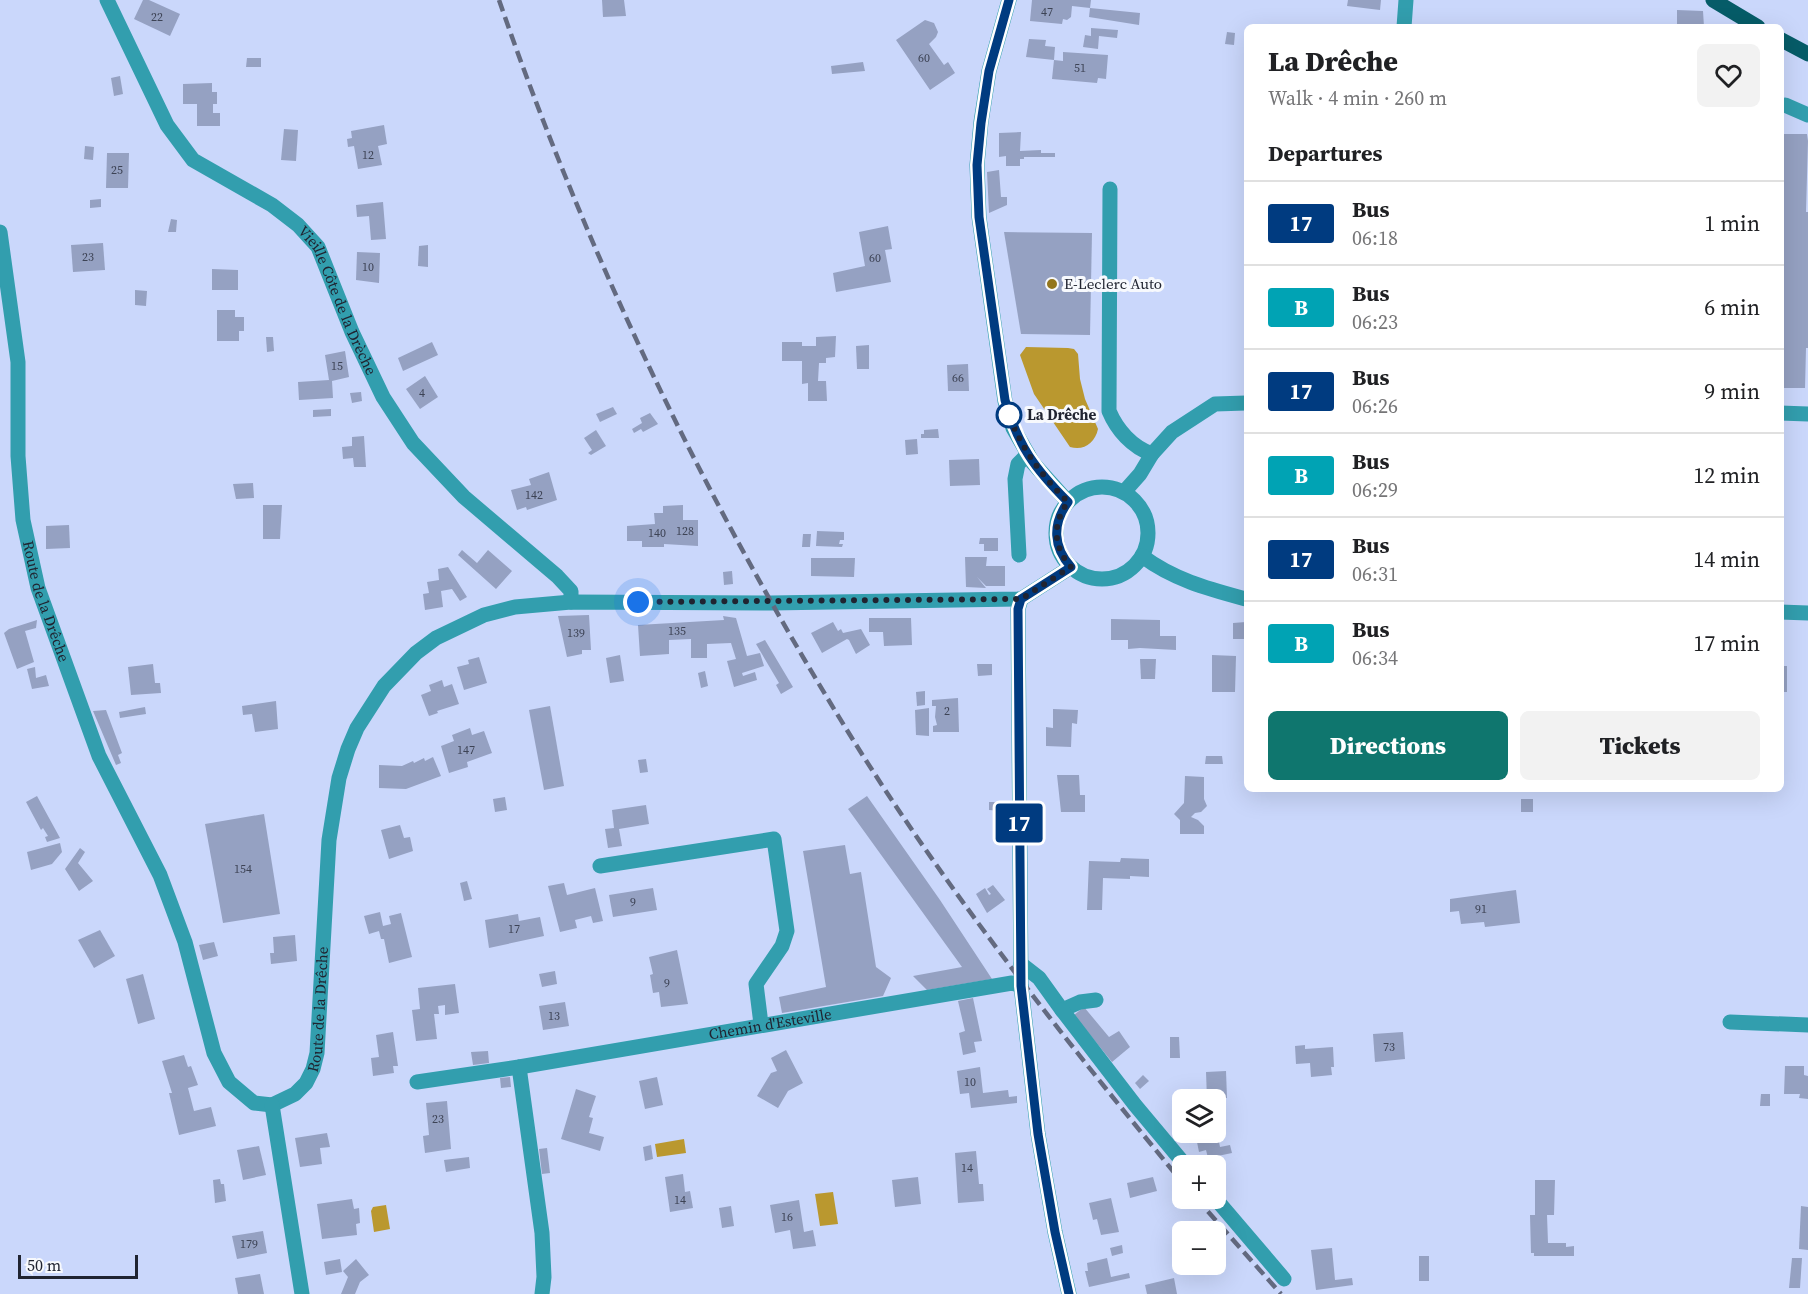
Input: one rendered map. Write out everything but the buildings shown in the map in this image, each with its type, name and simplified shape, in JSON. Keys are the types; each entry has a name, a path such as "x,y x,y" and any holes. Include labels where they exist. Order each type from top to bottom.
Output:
{"main road":[{"path":"1713,0 1753,24"},
{"path":"1784,41 1808,55"}],"street":[{"name":"Vieille Côte de la Drèche","path":"107,0 167,125 193,160 272,205 298,225 318,247 352,332 383,397 413,443 464,497 557,576 571,591 571,602"},
{"path":"1009,0 989,71 984,101 978,150 979,217 1005,400 1013,428 1028,454 1068,502"},
{"path":"1404,24 1406,0"},
{"path":"1785,105 1808,115"},
{"path":"1110,189 1109,411 1115,425 1127,438 1141,450 1152,454"},
{"name":"Route de la Drêche","path":"0,232 18,362 18,456 23,520 38,588 99,756 163,885 185,942 214,1053 229,1082 254,1103 272,1105 296,1094 306,1083 313,1069 317,1053 329,840 339,778 357,728 384,686 416,653 436,638 484,615 515,607 571,602 771,603 1021,599"},
{"path":"1124,492 1140,474 1152,454 1173,432 1215,404 1244,403"},
{"path":"1784,413 1808,414"},
{"path":"1019,555 1015,479 1018,464 1028,454"},
{"path":"1099,487 1116,488 1124,492 1138,503 1147,520 1148,539 1143,556 1130,570 1114,578 1096,579 1078,573 1060,553 1056,535 1059,518 1068,502 1082,491 1099,487"},
{"path":"1143,556 1161,570 1195,585 1244,598"},
{"path":"1069,1294 1055,1232 1038,1134 1021,986 1018,609 1021,599 1071,567"},
{"path":"1784,612 1808,613"},
{"path":"600,866 774,839 787,931 782,946 756,984 761,1024"},
{"path":"1021,964 1040,978 1135,1105 1177,1155"},
{"name":"Chemin d'Esteville","path":"417,1082 519,1067 1012,983 1021,986"},
{"path":"1062,1010 1080,1002 1096,1000"},
{"path":"1730,1022 1808,1025"},
{"path":"519,1067 542,1233 544,1277 542,1294"},
{"path":"272,1105 302,1294"},
{"path":"1224,1209 1284,1279"}],"shaded area":[{"path":"1026,347 1068,348 1074,349 1078,354 1080,379 1085,399 1098,429 1092,442 1088,445 1080,448 1070,447 1034,394 1020,355"},
{"path":"684,1139 686,1153 657,1157 655,1144"},
{"path":"833,1192 838,1224 820,1226 815,1194"},
{"path":"386,1205 390,1229 374,1232 371,1211 373,1207"}],"railway":[{"path":"499,0 573,195 658,386 754,571 806,662 860,751 934,862 1014,971 1172,1170"},
{"path":"1206,1209 1281,1294"}],"bus line":[{"name":"17","path":"1009,0 989,71 984,101 977,165 979,217 1005,400 1013,428 1033,463 1068,502 1059,518 1056,535 1060,553 1071,567 1021,599 1018,609 1018,701 1021,986 1038,1134 1055,1232 1069,1294"}],"place":[{"name":"E-Leclerc Auto","path":"1052,284"},
{"name":"La Drêche","path":"1009,415"}],"route":[{"path":"638,602 771,603 1021,599 1071,567 1060,553 1056,535 1059,518 1068,502 1033,463 1013,428 1009,415"}]}
